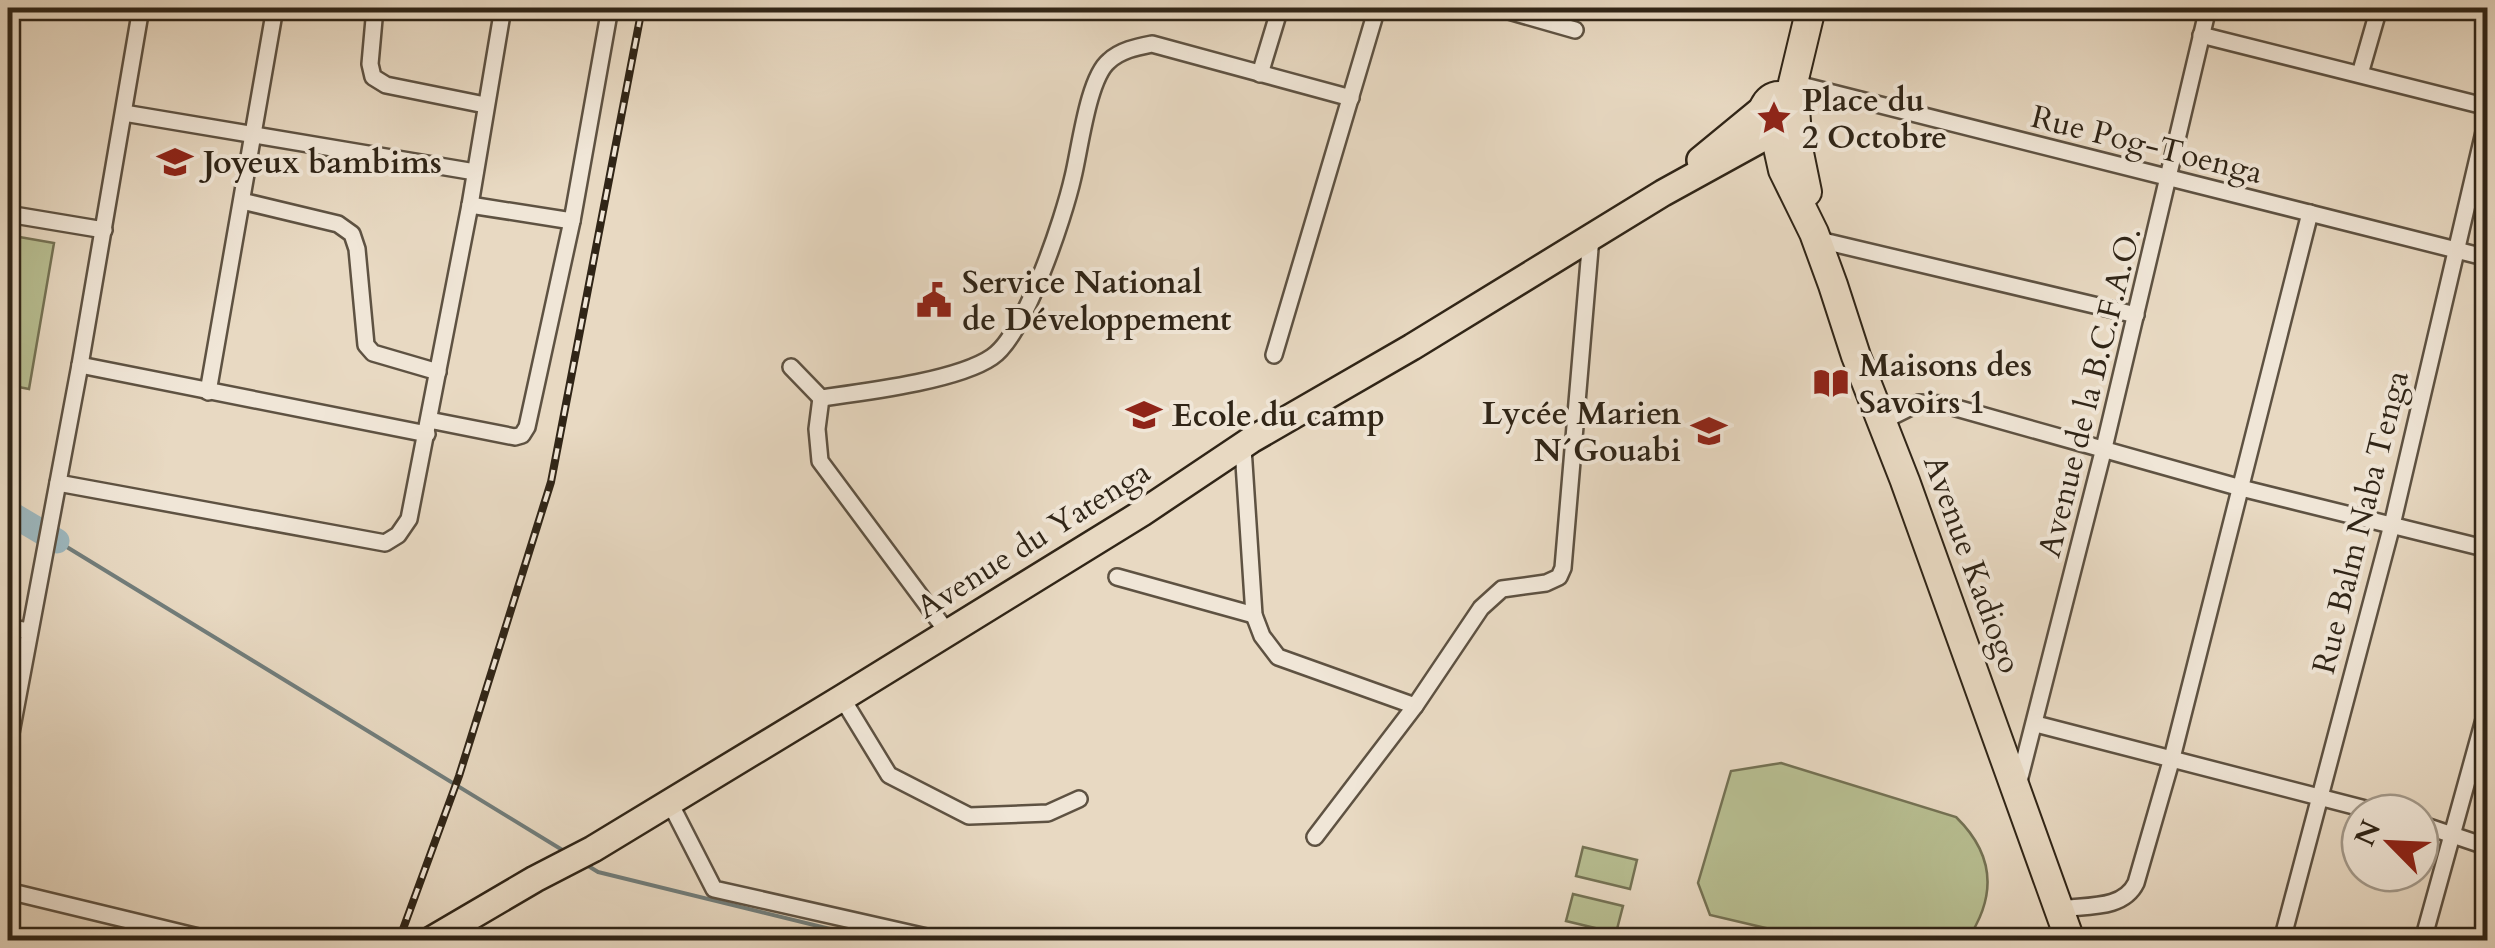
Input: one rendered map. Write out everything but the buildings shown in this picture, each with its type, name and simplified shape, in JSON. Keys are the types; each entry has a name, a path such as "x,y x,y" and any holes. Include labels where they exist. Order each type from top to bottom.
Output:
{"highway":[{"path":"1780,113 1793,8"},
{"path":"1780,113 1811,8"},
{"name":"Avenue Kadiogo","path":"1780,113 1789,184 1815,236 2067,928"}],"main road":[{"name":"Avenue du Yatenga","path":"433,940 534,878 593,849 948,634 1250,440 1412,347 1662,193 1780,113"}],"street":[{"path":"8,749 80,366 141,8"},
{"path":"208,392 275,8"},
{"path":"374,8 370,64 373,77 386,85 485,105"},
{"path":"58,483 385,543 398,534 408,520 428,427 502,8"},
{"path":"80,366 208,392 428,427 515,438 524,432 572,222 610,8"},
{"path":"1260,74 1280,8"},
{"path":"1274,356 1378,8"},
{"path":"1498,8 1575,30"},
{"name":"Avenue de la B.C.F.A.O.","path":"2017,789 2104,448 2208,8"},
{"path":"2360,74 2380,8"},
{"path":"2201,35 2488,108"},
{"path":"820,398 890,388 972,367 996,356 1028,308 1072,182 1090,100 1106,62 1129,49 1152,44 1350,98"},
{"path":"124,113 476,172"},
{"name":"Rue Pog-Toenga","path":"1780,113 2170,177 2488,258"},
{"name":"Rue Balm Naba Tenga","path":"2282,940 2392,524 2488,115"},
{"path":"242,201 338,224 352,234 357,249 366,346 373,353 438,372"},
{"path":"470,205 572,222"},
{"path":"2067,928 2130,896 2172,758 2310,213"},
{"path":"8,214 104,230"},
{"path":"1815,236 2136,315"},
{"path":"1315,838 1415,706 1481,608 1502,588 1546,582 1559,576 1564,568 1590,237"},
{"path":"790,367 820,398 820,462 948,634"},
{"path":"1883,420 1919,403 1942,404 2241,488 2488,548"},
{"path":"1243,448 1254,615 1262,636 1278,656 1415,706"},
{"path":"1116,576 1254,615"},
{"path":"8,627 28,630"},
{"path":"842,698 889,776 969,816 1048,813 1078,800"},
{"path":"2423,940 2488,705"},
{"path":"2036,724 2340,802"},
{"path":"670,803 714,889 940,940"},
{"path":"2440,830 2488,847"},
{"path":"8,891 210,940"}],"green space":[{"path":"8,235 54,243 29,389 8,385"},
{"path":"1781,763 1956,817 1978,846 1987,876 1983,908 1967,940 1817,940 1710,915 1698,883 1731,771"},
{"path":"1583,847 1637,860 1630,889 1576,876"},
{"path":"1573,894 1623,906 1616,933 1566,921"}],"waterway":[{"path":"8,512 57,541"},
{"path":"57,541 564,851"},
{"path":"585,864 598,872 875,940"}],"railway":[{"path":"399,940 459,776 551,482 642,8"}],"place":[{"name":"Place du 2 Octobre","path":"1774,118"},
{"name":"Joyeux bambims","path":"175,162"},
{"name":"Service National de Développement","path":"934,300"},
{"name":"Maisons des Savoirs 1","path":"1831,383"},
{"name":"Ecole du camp","path":"1144,415"},
{"name":"Lycée Marien N´Gouabi","path":"1709,431"}]}
